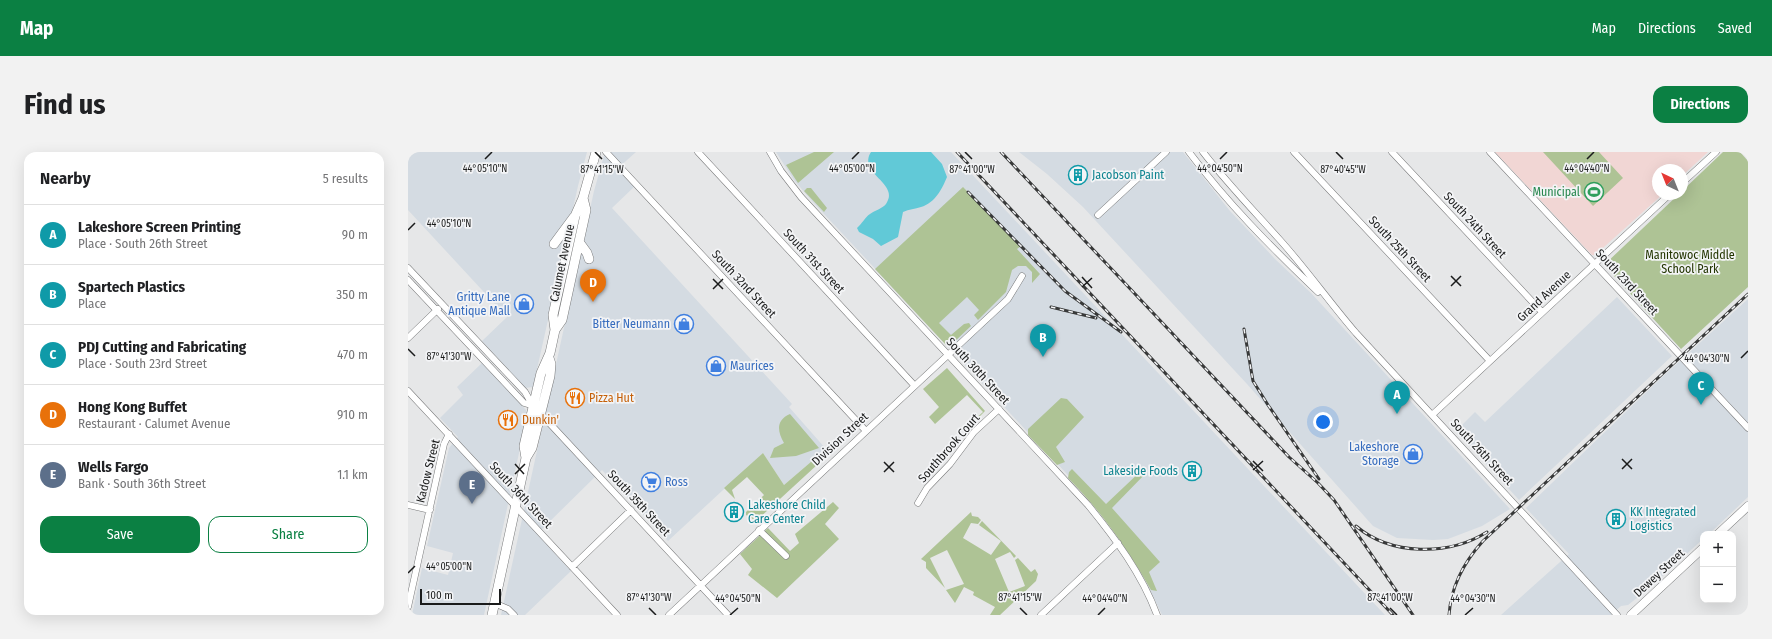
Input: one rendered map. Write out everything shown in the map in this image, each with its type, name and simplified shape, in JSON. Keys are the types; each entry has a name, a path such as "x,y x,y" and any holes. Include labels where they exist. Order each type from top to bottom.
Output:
{"main road":[{"name":"Calumet Avenue","path":"555,330 552,318 566,255 575,216 583,198 596,152"},
{"name":"Calumet Avenue","path":"526,458 524,446 541,373 549,358 555,330 562,320 576,258 586,208 583,198"},
{"path":"554,244 575,216"},
{"path":"579,242 590,258"},
{"path":"566,255 576,258"},
{"name":"Calumet Avenue","path":"492,615 526,458 532,448 541,414 551,368 549,358"}],"street":[{"name":"South 32nd Street","path":"606,152 866,431"},
{"name":"South 31st Street","path":"698,152 914,385"},
{"name":"South 30th Street","path":"770,152 781,171 801,197 1088,505 1118,543 1133,567 1157,615"},
{"path":"1098,215 1166,152"},
{"name":"South 26th Street","path":"1189,152 1209,179 1273,249 1331,304 1617,615"},
{"name":"South 26th Street","path":"1203,152 1218,172 1297,260 1331,304"},
{"name":"South 25th Street","path":"1294,152 1490,360"},
{"name":"South 24th Street","path":"1392,152 1542,312"},
{"name":"South 23rd Street","path":"1490,152 1748,428"},
{"path":"1688,178 1716,152"},
{"name":"Grand Avenue","path":"1432,415 1664,200"},
{"name":"South 35th Street","path":"408,268 524,392 541,414 728,615"},
{"name":"Division Street","path":"669,615 700,584 1008,299 1022,276"},
{"name":"South 35th Street","path":"408,280 524,403 534,406"},
{"path":"408,338 442,305"},
{"name":"South 36th Street","path":"409,393 617,615"},
{"name":"Southbrook Court","path":"918,503 927,488 950,464 974,432 999,409"},
{"name":"Kadow Street","path":"408,607 444,444 449,434"},
{"path":"408,504 430,510"},
{"path":"1721,531 1748,506"},
{"path":"572,567 630,510"},
{"path":"759,530 786,556"},
{"path":"1041,615 1118,543"},
{"name":"Dewey Street","path":"1631,615 1700,551"},
{"path":"494,603 508,609 514,615"}],"shaded area":[{"path":"408,152 587,152 533,387 525,388 482,341 507,317 408,210"},
{"path":"605,152 636,152 617,169 634,187 612,208 792,404 789,407 826,449 784,485 763,453 668,541 602,470 537,534 571,571 525,615 501,615 594,191"},
{"path":"776,152 951,152 1385,615 1162,615 1135,559 1094,503 811,200 794,180"},
{"path":"1019,152 1183,152 1230,211 1275,259 1311,293 1510,509 1482,526 1448,539 1433,540 1397,538 1373,526 1247,384 1083,207 1047,174"},
{"path":"1495,152 1708,152 1688,170 1688,164 1652,164 1652,200 1656,200 1595,255 1592,255"},
{"path":"1617,297 1672,356 1519,500 1456,431 1475,412 1485,422"},
{"path":"1748,299 1748,497 1712,531 1700,531 1700,542 1647,590 1628,605 1621,606 1611,615 1501,615 1569,554 1526,508 1660,379"},
{"path":"482,363 526,410 527,416 484,615 412,615 422,568 448,575 453,553 427,546 449,448 458,437 440,418 463,395 457,387"}],"green space":[{"path":"814,152 834,152 798,183 786,165"},
{"name":"Municipal","path":"1543,152 1599,152 1623,178 1593,206"},
{"name":"Manitowoc Middle School Park","path":"1723,152 1740,152 1748,161 1748,287 1681,349 1604,265 1673,200 1688,200 1688,185"},
{"path":"963,187 1021,246 1017,249 1040,274 1032,283 1032,272 1026,266 1018,266 1012,270 1006,292 978,320 974,315 979,310 967,297 939,323 951,335 964,324 969,323 971,326 952,344 946,345 875,269"},
{"path":"807,188 811,188 827,208 824,212 804,191"},
{"path":"947,368 985,411 972,424 972,422 983,412 967,395 935,424 929,417 939,407 923,389"},
{"path":"1061,398 1067,399 1084,417 1056,447 1065,462 1057,465 1028,435 1028,429"},
{"path":"790,414 819,448 796,456 770,458 774,448 784,443 780,434 779,426 782,419"},
{"path":"826,449 830,453 756,521 746,515 746,512 764,495 747,477 732,490 735,499 724,488 763,453 784,485"},
{"path":"1072,469 1106,504 1143,469 1146,473 1112,508 1160,562 1149,572 1157,591 1151,590 1114,532 1092,504 1068,478 1069,472"},
{"path":"833,502 839,508 825,524 839,539 777,598 748,575 752,569 740,554 768,528 790,551 799,543 795,534"},
{"path":"971,512 972,516 978,517 981,520 978,524 971,523 963,538 991,555 1001,541 979,525 982,521 1016,556 1014,558 1010,552 995,559 1009,592 1025,586 1015,560 1018,558 1031,572 1035,569 1038,574 1036,581 1000,615 990,615 995,607 973,595 974,592 964,587 955,603 946,590 964,584 947,550 930,558 945,588 926,568 926,562 921,559"}],"water":[{"path":"871,152 931,152 942,164 947,177 934,199 926,205 903,212 898,237 881,246 873,239 859,232 857,228 868,215 884,206 889,197 888,190 870,166 868,159"}],"railway":[{"path":"957,152 1393,615"},
{"path":"1001,152 1289,457 1318,483 1334,500 1413,615"},
{"path":"968,192 1065,291 1121,332"},
{"path":"1449,615 1452,594 1464,566 1483,541 1748,294"},
{"path":"1051,307 1096,318"},
{"path":"1244,329 1253,381 1319,479"},
{"path":"1356,526 1370,536 1386,543 1420,549 1438,549 1455,545 1472,540 1487,532"}],"place":[{"name":"Jacobson Paint","path":"1078,175"},
{"name":"Municipal","path":"1594,192"},
{"name":"Hong Kong Buffet","path":"593,302"},
{"name":"Gritty Lane Antique Mall","path":"524,304"},
{"name":"Bitter Neumann","path":"684,324"},
{"name":"Spartech Plastics","path":"1043,357"},
{"name":"Maurices","path":"716,366"},
{"name":"Pizza Hut","path":"575,398"},
{"name":"PDJ Cutting and Fabricating","path":"1701,405"},
{"name":"Lakeshore Screen Printing","path":"1397,414"},
{"name":"Dunkin'","path":"508,420"},
{"name":"Lakeshore Storage","path":"1413,454"},
{"name":"Lakeside Foods","path":"1192,471"},
{"name":"Ross","path":"651,482"},
{"name":"Wells Fargo","path":"472,504"},
{"name":"Lakeshore Child Care Center","path":"734,512"},
{"name":"KK Integrated Logistics","path":"1616,519"}]}
